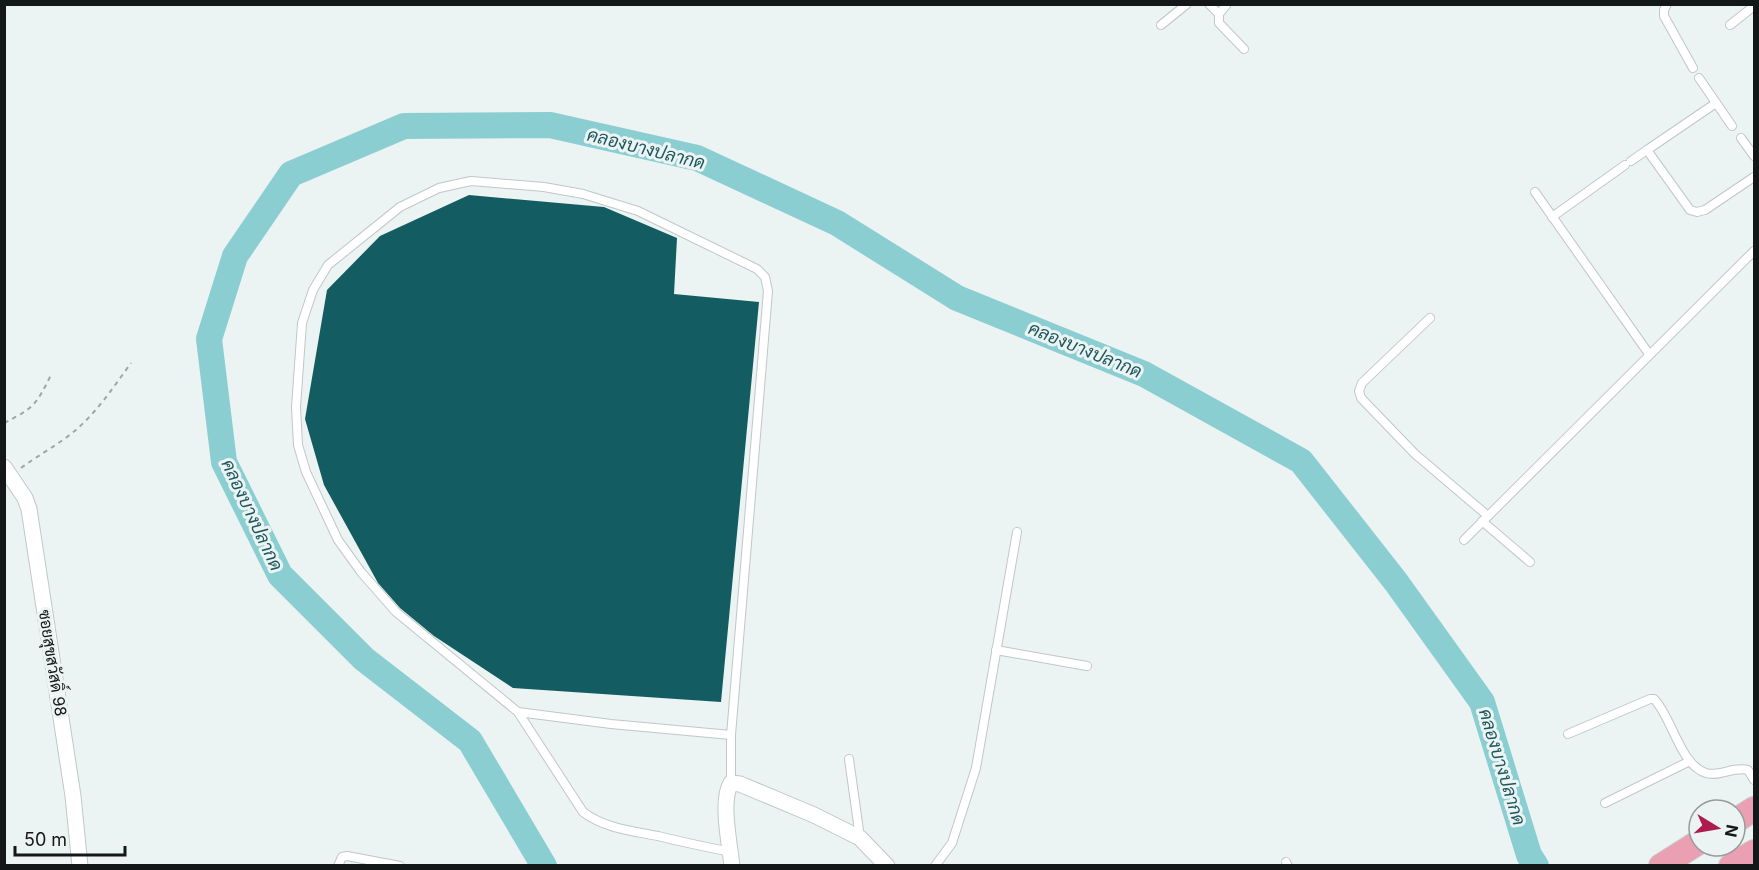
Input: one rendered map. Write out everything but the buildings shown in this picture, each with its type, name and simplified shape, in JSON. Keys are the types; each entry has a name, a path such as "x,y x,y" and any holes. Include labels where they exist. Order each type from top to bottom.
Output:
{"main road":[{"path":"1666,862 1687,850"},
{"path":"1731,866 1755,852"}],"street":[{"name":"ซอยสุขสวัสดิ์ 98","path":"8,471 25,498 33,531 71,785 80,866"},
{"path":"732,859 727,803 731,783 740,784 772,797 860,838 887,866"}],"lane":[{"path":"1161,25 1187,4"},
{"path":"1209,4 1219,14"},
{"path":"1227,4 1219,14 1219,23 1244,49"},
{"path":"1667,4 1664,16 1693,69"},
{"path":"1730,25 1755,6"},
{"path":"1699,78 1732,126"},
{"path":"1552,217 1716,103"},
{"path":"1741,138 1755,156"},
{"path":"1647,150 1690,210 1697,212 1705,210 1755,177"},
{"path":"731,783 731,735 768,291 765,277 757,269 638,212 583,194 471,181 439,188 400,207 328,265 313,290 302,323 296,407 298,445 306,472 338,540 361,572 396,612 518,712 583,812 589,817 598,822 732,859"},
{"path":"1535,192 1649,354"},
{"path":"1464,540 1755,251"},
{"path":"1430,318 1362,383 1359,391 1361,398 1415,454 1530,562"},
{"path":"935,866 952,843 976,768 1017,532"},
{"path":"996,650 1087,666"},
{"path":"1568,734 1654,699 1690,760 1706,773 1742,769 1748,770 1755,780"},
{"path":"518,712 611,724 731,735"},
{"path":"849,759 860,838"},
{"path":"1605,803 1690,760"},
{"path":"338,866 342,858 347,856 400,866"}],"path":[{"path":"8,471 68,436 100,405 131,363"},
{"path":"4,423 30,410 51,375"}],"waterway":[{"name":"คลองบางปลากด","path":"544,866 470,741 364,659 280,575 224,462 209,339 235,256 291,174 404,126 550,125 697,158 837,223 957,298 1144,374 1301,461 1396,582 1482,702 1529,855 1536,866"}]}
